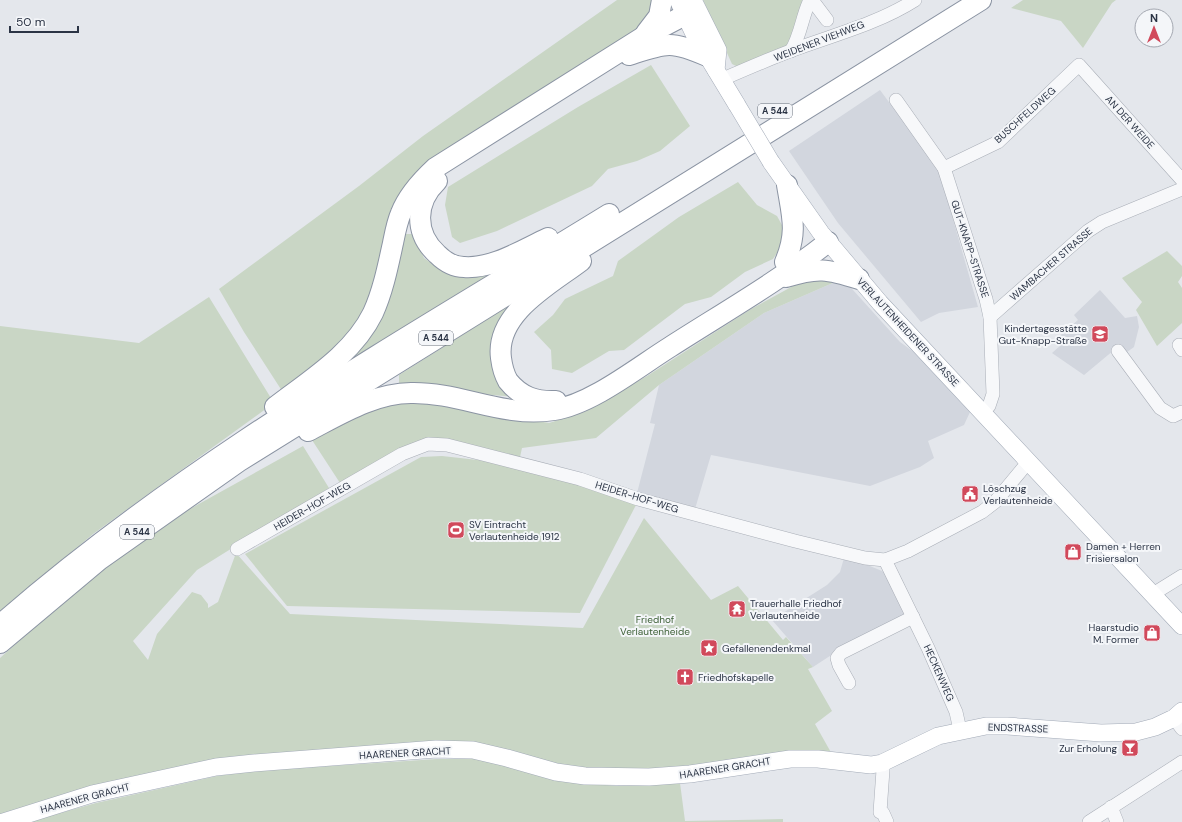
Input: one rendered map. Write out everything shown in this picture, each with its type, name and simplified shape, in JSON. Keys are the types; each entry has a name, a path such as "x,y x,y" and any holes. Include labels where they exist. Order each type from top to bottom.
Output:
{"highway":[{"name":"A 544","path":"0,625 81,557 202,468 296,407 954,0"},
{"name":"A 544","path":"0,643 99,560 238,462 981,0"},
{"path":"595,222 553,236 497,262 481,266 462,267 442,259 429,245 421,232 420,210 426,193 450,169 629,55 656,40 681,6"},
{"path":"202,468 231,439 318,375 351,345 362,331 380,296 400,214 412,192 435,168 643,37 659,16 681,6"},
{"path":"629,55 670,44 689,48 715,68"},
{"path":"785,262 792,246 794,231 787,185"},
{"path":"635,214 591,254 521,307 511,319 501,341 501,361 507,378 521,394 536,400 559,401 593,388 621,372 683,325 825,237"},
{"path":"238,462 298,437 359,406 400,393 436,394 514,412 555,410 576,404 622,377 773,281 825,237"},
{"path":"773,281 802,272 824,269 859,279"}],"main road":[{"name":"VERLAUTENHEIDENER STRASSE","path":"681,6 715,68 771,162 825,237 859,279 1182,626"},
{"path":"681,6 718,50 715,68"},
{"name":"ENDSTRASSE","path":"882,763 938,736 960,730 986,726 1007,726 1101,733 1130,732 1155,727 1179,719"},
{"name":"HAARENER GRACHT","path":"3,822 92,794 216,767 436,749 473,750 556,772 611,777 649,777 690,774 790,759 818,759 858,764 882,763"}],"street":[{"path":"791,51 797,41 805,10 811,0 827,20"},
{"name":"WEIDENER VIEHWEG","path":"715,68 791,51 880,18 901,9 915,0"},
{"name":"BUSCHFELDWEG","path":"944,168 998,142 1079,65"},
{"name":"AN DER WEIDE","path":"1079,65 1182,180"},
{"name":"GUT-KNAPP-STRASSE","path":"896,100 944,168 990,317 993,394 989,406 983,411"},
{"name":"WAMBACHER STRASSE","path":"990,317 1088,231 1102,222 1182,189"},
{"path":"1118,351 1160,408 1173,416 1182,412"},
{"name":"HEIDER-HOF-WEG","path":"237,549 402,454 428,444 447,445 507,459 580,479 638,499 795,541 865,558 885,560 908,551 982,512 995,502 1030,461"},
{"name":"HECKENWEG","path":"885,560 913,617 956,712 960,730"},
{"path":"1153,594 1182,576"},
{"path":"849,683 839,666 837,658 841,653 913,617"},
{"path":"1089,822 1182,762"},
{"path":"881,819 882,763"},
{"path":"1111,808 1117,822"}],"shaded area":[{"path":"880,90 939,170 978,307 939,313 921,322 838,223 789,151"},
{"path":"844,280 900,342 918,355 970,412 964,425 928,441 934,458 920,467 870,486 711,455 695,509 637,493 655,424 650,423 659,385 764,313 835,282"},
{"name":"Kindertagesstätte Gut-Knapp-Straße","path":"1100,290 1125,318 1137,316 1139,327 1134,347 1127,352 1120,345 1084,375 1052,353 1060,346 1055,340 1078,320 1074,315"},
{"path":"844,558 882,571 890,577 908,616 839,650 813,667 772,620 827,585 840,572"}],"green space":[{"path":"617,0 657,0 654,18 431,167 371,302 352,337 284,394 244,332 219,289 359,186 423,136"},
{"path":"703,0 802,0 798,26 793,38 785,49 769,56 736,66 732,64"},
{"path":"1023,0 1116,0 1112,3 1083,48 1061,21 1011,8"},
{"path":"651,65 690,126 660,151 637,161 608,169 592,186 497,231 460,243 452,237 445,205 448,187 578,107"},
{"path":"738,182 757,205 777,216 788,236 773,259 745,272 711,297 685,304 624,350 609,351 572,373 552,369 551,350 534,332 553,315 565,299 613,276 618,261 679,217"},
{"path":"401,234 414,234 424,258 441,270 512,262 351,363"},
{"path":"1167,251 1182,266 1182,276 1178,282 1182,288 1182,323 1157,346 1136,310 1142,302 1122,278"},
{"path":"825,276 835,282 764,313 659,385 596,438 522,448 520,457 448,439 340,483 312,440 351,413 391,399 431,400 549,423 584,412 647,376 751,309 804,280"},
{"path":"209,297 274,403 93,534 0,613 0,326 139,343"},
{"path":"522,297 506,319 515,397 399,387 399,375"},
{"name":"Friedhof Verlautenheide","path":"303,446 329,488 197,570 133,641 148,660 157,634 192,592 201,595 208,604 208,608 218,602 236,553 290,614 583,628 644,518 711,600 738,586 783,640 786,637 813,667 808,669 832,711 815,724 833,756 705,767 586,771 508,753 255,758 0,818 0,658 85,582 188,510"},
{"name":"SV Eintracht Verlautenheide 1912","path":"442,456 505,463 579,484 636,505 580,613 287,606 245,554 421,457"},
{"path":"437,759 475,759 584,783 617,786 680,783 685,821 783,819 783,822 28,822 96,803 217,776 254,771"}],"place":[{"name":"Kindertagesstätte Gut-Knapp-Straße","path":"1100,334"},
{"name":"Löschzug Verlautenheide","path":"970,494"},
{"name":"SV Eintracht Verlautenheide 1912","path":"456,530"},
{"name":"Damen + Herren Frisiersalon","path":"1073,552"},
{"name":"Trauerhalle Friedhof Verlautenheide","path":"737,609"},
{"name":"Haarstudio M. Former","path":"1152,633"},
{"name":"Gefallenendenkmal","path":"709,648"},
{"name":"Friedhofskapelle","path":"685,677"},
{"name":"Zur Erholung","path":"1130,748"}]}
